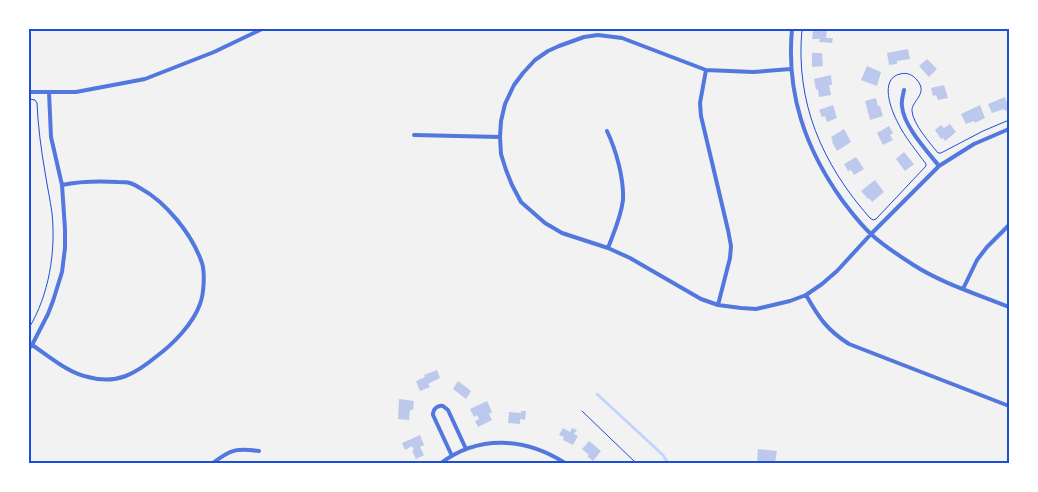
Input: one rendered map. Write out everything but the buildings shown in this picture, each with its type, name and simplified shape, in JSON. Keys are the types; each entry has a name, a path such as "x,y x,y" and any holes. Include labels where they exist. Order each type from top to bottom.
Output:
{"street":[{"path":"29,92 76,92 145,79 214,52 262,29"},
{"path":"792,29 791,69 800,116 821,166 851,212 871,234 912,265 963,289 1009,307"},
{"path":"791,69 753,72 706,70 622,38 598,35 584,37 558,46 535,60 523,73 514,85 506,104 501,121 500,137 501,154 506,170 522,202 545,223 562,233 608,248 630,258 701,299 718,305 756,309 806,295 822,284 939,166 974,144 1009,129"},
{"path":"706,70 700,103 701,116 728,230 730,246 730,258 718,305"},
{"path":"904,90 902,105 904,117 939,166"},
{"path":"49,92 50,136 62,185 65,248 62,272 48,314 30,346 72,371 86,377 106,380 122,378 137,371 174,343 190,322 200,304 203,285 202,264 192,240 167,208 152,194 130,183 106,181 78,182 62,185"},
{"path":"607,131 616,155 622,180 623,198 619,218 608,248"},
{"path":"414,136 500,137"},
{"path":"963,289 977,260 1009,225"},
{"path":"806,295 818,317 830,331 849,344 1009,406"},
{"path":"452,456 432,415 438,406 443,406 448,410 466,449"},
{"path":"441,463 466,449 492,443 518,444 539,450 565,463"},
{"path":"213,463 230,452 241,449 259,451"}],"path":[{"path":"802,29 802,80 815,132 837,176 852,198 873,220 926,166 898,124 892,108 888,91 889,82 894,76 905,73 914,76 919,82 921,92 912,108 912,112 921,131 938,153 941,154 983,131 1009,120"},
{"path":"29,99 35,100 37,103 38,128 52,214 53,236 52,260 48,279 40,304 29,328"},
{"path":"582,412 636,463"}],"waterway":[{"path":"597,394 663,455 668,463"}]}
